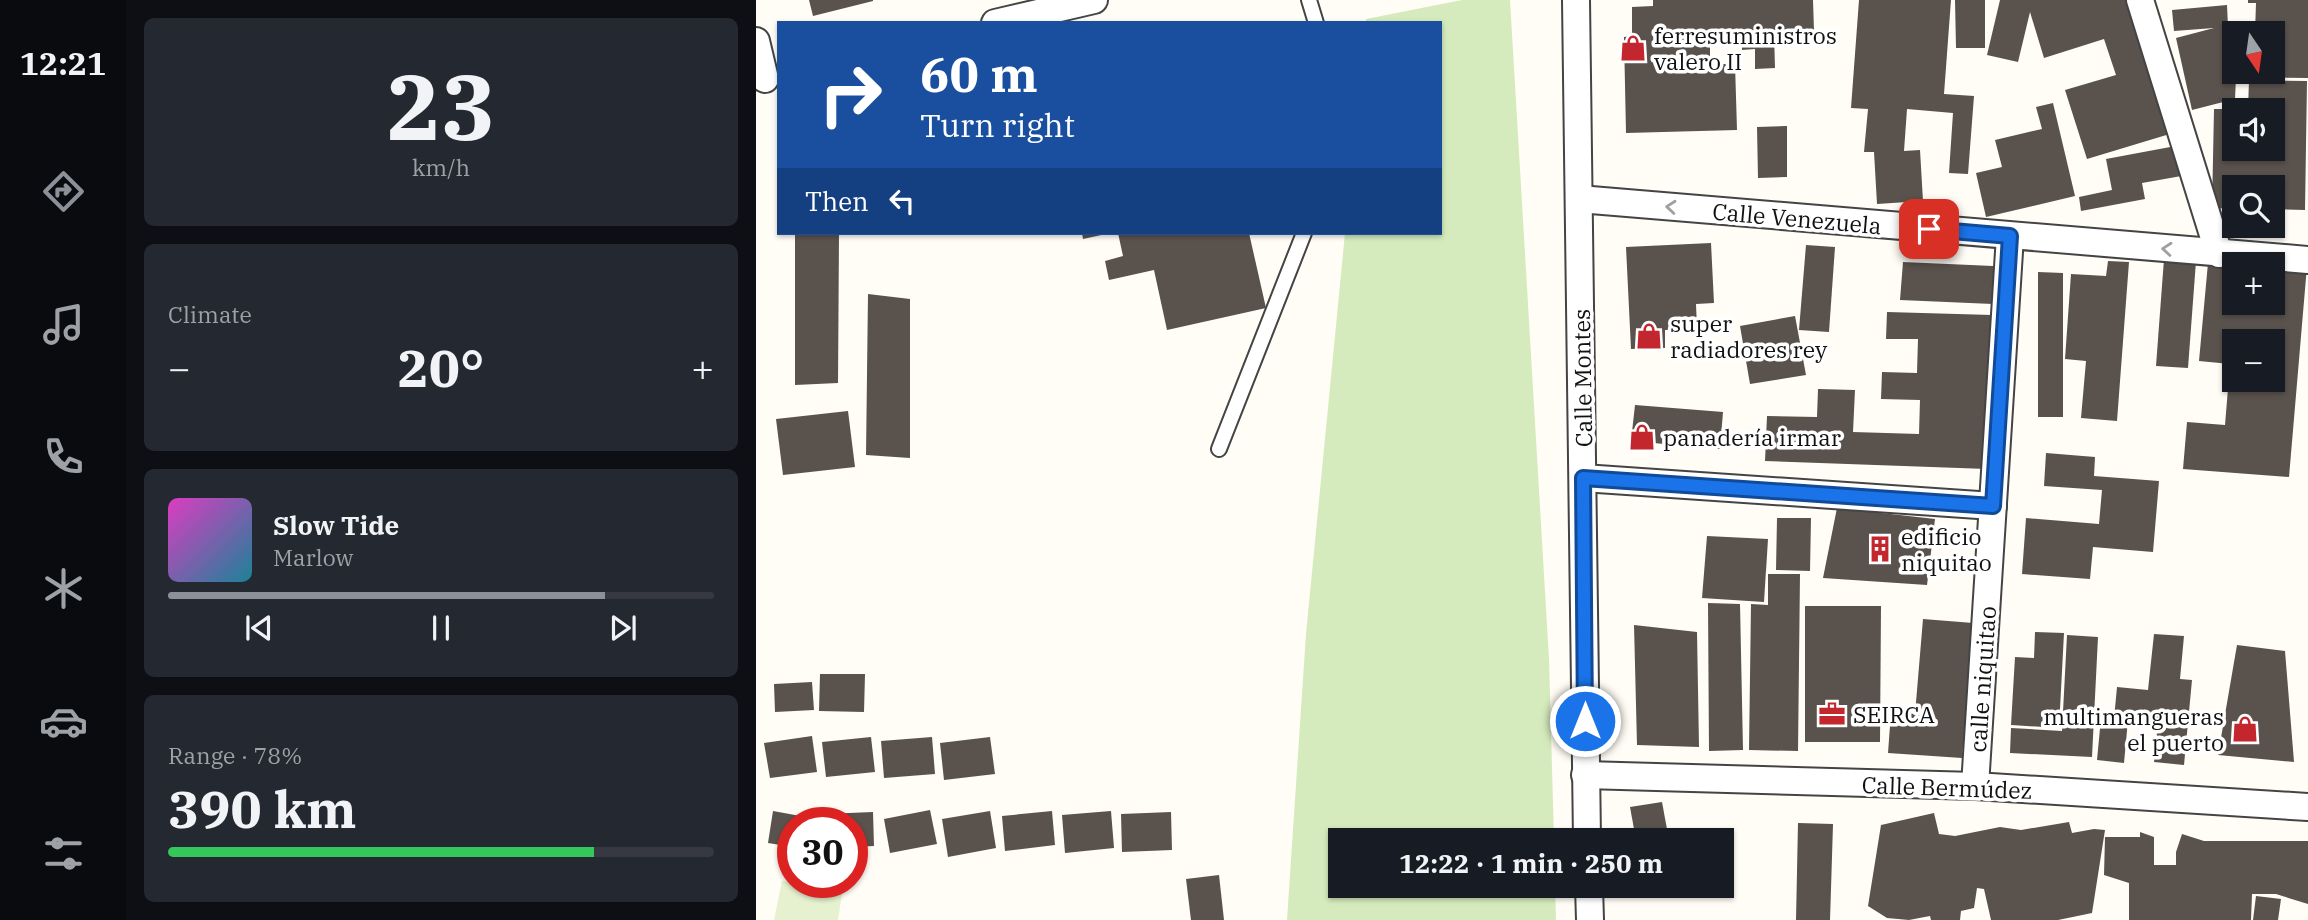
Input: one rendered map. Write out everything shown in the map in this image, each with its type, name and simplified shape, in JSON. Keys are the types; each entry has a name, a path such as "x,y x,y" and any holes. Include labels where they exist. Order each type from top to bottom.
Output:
{"street":[{"path":"1001,21 1051,4 1094,0"},
{"name":"Calle Montes","path":"1576,0 1587,828"},
{"path":"2140,0 2219,254"},
{"path":"756,41 766,78"},
{"name":"Calle Venezuela","path":"1578,199 2308,260"},
{"name":"calle niquitao","path":"1975,786 2010,236"},
{"path":"1583,478 1993,506"},
{"name":"Calle Bermúdez","path":"1585,775 1975,786 2308,807"},
{"path":"1589,898 1590,920"}],"lane":[{"path":"1309,0 1315,21"},
{"path":"1219,449 1303,235"}],"green space":[{"path":"1462,0 1510,0 1549,659 1554,828 1328,828 1328,898 1555,898 1556,920 1287,920 1306,634 1345,235 1442,235 1442,21 1366,21"},
{"path":"779,898 841,898 838,920 774,920"}],"building":[{"path":"809,0 873,0 873,1 813,16"},
{"path":"1653,0 1813,0 1814,31 1774,32 1775,68 1755,69 1755,49 1742,50 1742,37 1710,38 1710,64 1735,64 1737,130 1626,133 1624,37 1632,36 1632,7 1653,6"},
{"path":"1859,0 1951,0 1944,94 1974,96 1968,174 1949,173 1953,113 1907,109 1904,151 1920,150 1923,201 1877,204 1874,152 1864,152 1868,109 1851,108"},
{"path":"1955,0 1985,0 1985,48 1956,48"},
{"path":"2000,0 2131,0 2173,133 2087,159 2065,90 2116,75 2104,39 2044,58 2030,12 2018,62 1987,55"},
{"path":"2248,0 2308,0 2308,78 2286,78 2286,21 2255,21 2256,3 2248,3"},
{"path":"2227,5 2228,21 2222,21 2222,84 2236,84 2235,98 2222,98 2222,102 2192,110 2176,38 2214,28 2174,31 2172,10"},
{"path":"2307,81 2305,210 2285,209 2285,175 2222,175 2222,208 2212,208 2214,109 2222,109 2222,161 2285,161 2285,98 2248,98 2249,84"},
{"path":"2053,103 2075,196 1986,217 1976,173 2002,167 1995,140 2042,129 2036,107"},
{"path":"1787,126 1787,177 1758,178 1757,127"},
{"path":"2181,145 2187,175 2142,183 2145,199 2081,211 2079,197 2112,190 2106,159"},
{"path":"795,235 839,235 838,383 795,385"},
{"path":"1082,235 1101,235 1083,239"},
{"path":"1118,235 1249,235 1266,308 1167,330 1154,270 1109,280 1105,261 1123,256"},
{"path":"1711,243 1714,303 1696,304 1697,329 1665,330 1665,348 1631,349 1626,247"},
{"path":"1806,245 1835,247 1829,332 1799,330"},
{"path":"2164,259 2196,261 2188,368 2156,366"},
{"path":"2108,261 2129,262 2117,421 2081,418 2086,361 2065,359 2071,274 2106,276"},
{"path":"1903,262 1993,266 1993,304 1900,300"},
{"path":"2208,263 2222,264 2222,315 2285,315 2285,265 2307,266 2289,477 2183,469 2187,422 2225,425 2228,392 2285,392 2285,329 2222,329 2222,363 2199,361"},
{"path":"2038,272 2063,273 2063,417 2038,417"},
{"path":"868,294 910,299 910,458 866,455"},
{"path":"1887,312 1992,315 1987,469 1765,461 1767,416 1817,417 1818,389 1855,390 1853,432 1919,434 1920,400 1881,399 1882,372 1917,373 1918,339 1886,339"},
{"path":"1795,316 1806,375 1750,384 1740,326"},
{"path":"1635,405 1723,412 1720,449 1631,441"},
{"path":"848,411 855,467 783,475 776,419"},
{"path":"2046,453 2095,457 2094,476 2159,481 2153,552 2093,547 2090,579 2022,574 2026,518 2099,524 2102,490 2044,486"},
{"name":"edificio niquitao","path":"1837,508 1935,519 1927,585 1823,578"},
{"path":"1777,518 1811,518 1810,571 1776,570"},
{"path":"1707,536 1768,539 1764,602 1702,598"},
{"path":"1768,574 1800,574 1798,751 1749,750 1751,604 1768,605"},
{"path":"1708,603 1740,604 1743,750 1709,751"},
{"path":"1805,606 1881,606 1880,742 1805,742"},
{"path":"1923,619 1973,623 1962,758 1888,753 1891,712 1915,714"},
{"path":"1634,625 1697,632 1699,747 1637,745"},
{"path":"2035,632 2064,633 2059,728 2011,725 2015,657 2034,658"},
{"path":"2154,634 2184,636 2180,679 2192,680 2184,765 2154,762 2158,723 2128,720 2124,763 2097,760 2101,718 2114,719 2117,687 2148,690"},
{"path":"2067,635 2098,637 2092,757 2010,753 2011,728 2062,731"},
{"path":"2237,645 2285,651 2294,762 2218,755"},
{"path":"820,674 865,674 864,712 819,711"},
{"path":"812,682 814,710 775,712 774,684"},
{"path":"812,736 817,772 770,778 764,743"},
{"path":"871,737 875,772 826,777 822,742"},
{"path":"932,737 935,774 884,778 881,741"},
{"path":"990,737 995,774 944,780 940,743"},
{"path":"1662,802 1667,828 1634,828 1630,807"},
{"path":"930,810 937,844 890,853 884,819"},
{"path":"773,811 777,812 777,844 768,843"},
{"path":"990,811 996,848 948,857 942,819"},
{"path":"1052,811 1055,845 1005,851 1002,816"},
{"path":"1111,811 1114,848 1065,853 1062,815"},
{"path":"868,812 873,812 874,846 868,846"},
{"path":"1171,812 1172,850 1122,852 1121,814"},
{"path":"1934,813 1939,834 1955,836 2000,827 2021,830 2069,822 2072,833 2105,830 2092,913 2058,920 1991,920 1984,889 1977,888 1974,908 1961,911 1960,920 1931,920 1930,916 1909,920 1887,918 1868,906 1881,825"},
{"path":"1798,823 1833,824 1830,920 1796,920"},
{"path":"2140,832 2154,837 2154,865 2176,865 2176,852 2182,834 2204,841 2308,841 2308,904 2276,894 2252,894 2251,920 2129,920 2129,883 2104,875 2105,837 2140,837"},
{"path":"1219,875 1224,920 1191,920 1186,879"},
{"path":"2256,896 2281,899 2278,920 2253,920"}],"place":[{"name":"ferresuministros valero II","path":"1633,48"},
{"name":"super radiadores rey","path":"1649,336"},
{"name":"panadería irmar","path":"1642,437"},
{"name":"edificio niquitao","path":"1880,549"},
{"name":"SEIRCA","path":"1832,714"},
{"name":"multimangueras el puerto","path":"2245,729"}],"route":[{"path":"1585,721 1583,478 1993,506 2010,236 1929,229"}]}
